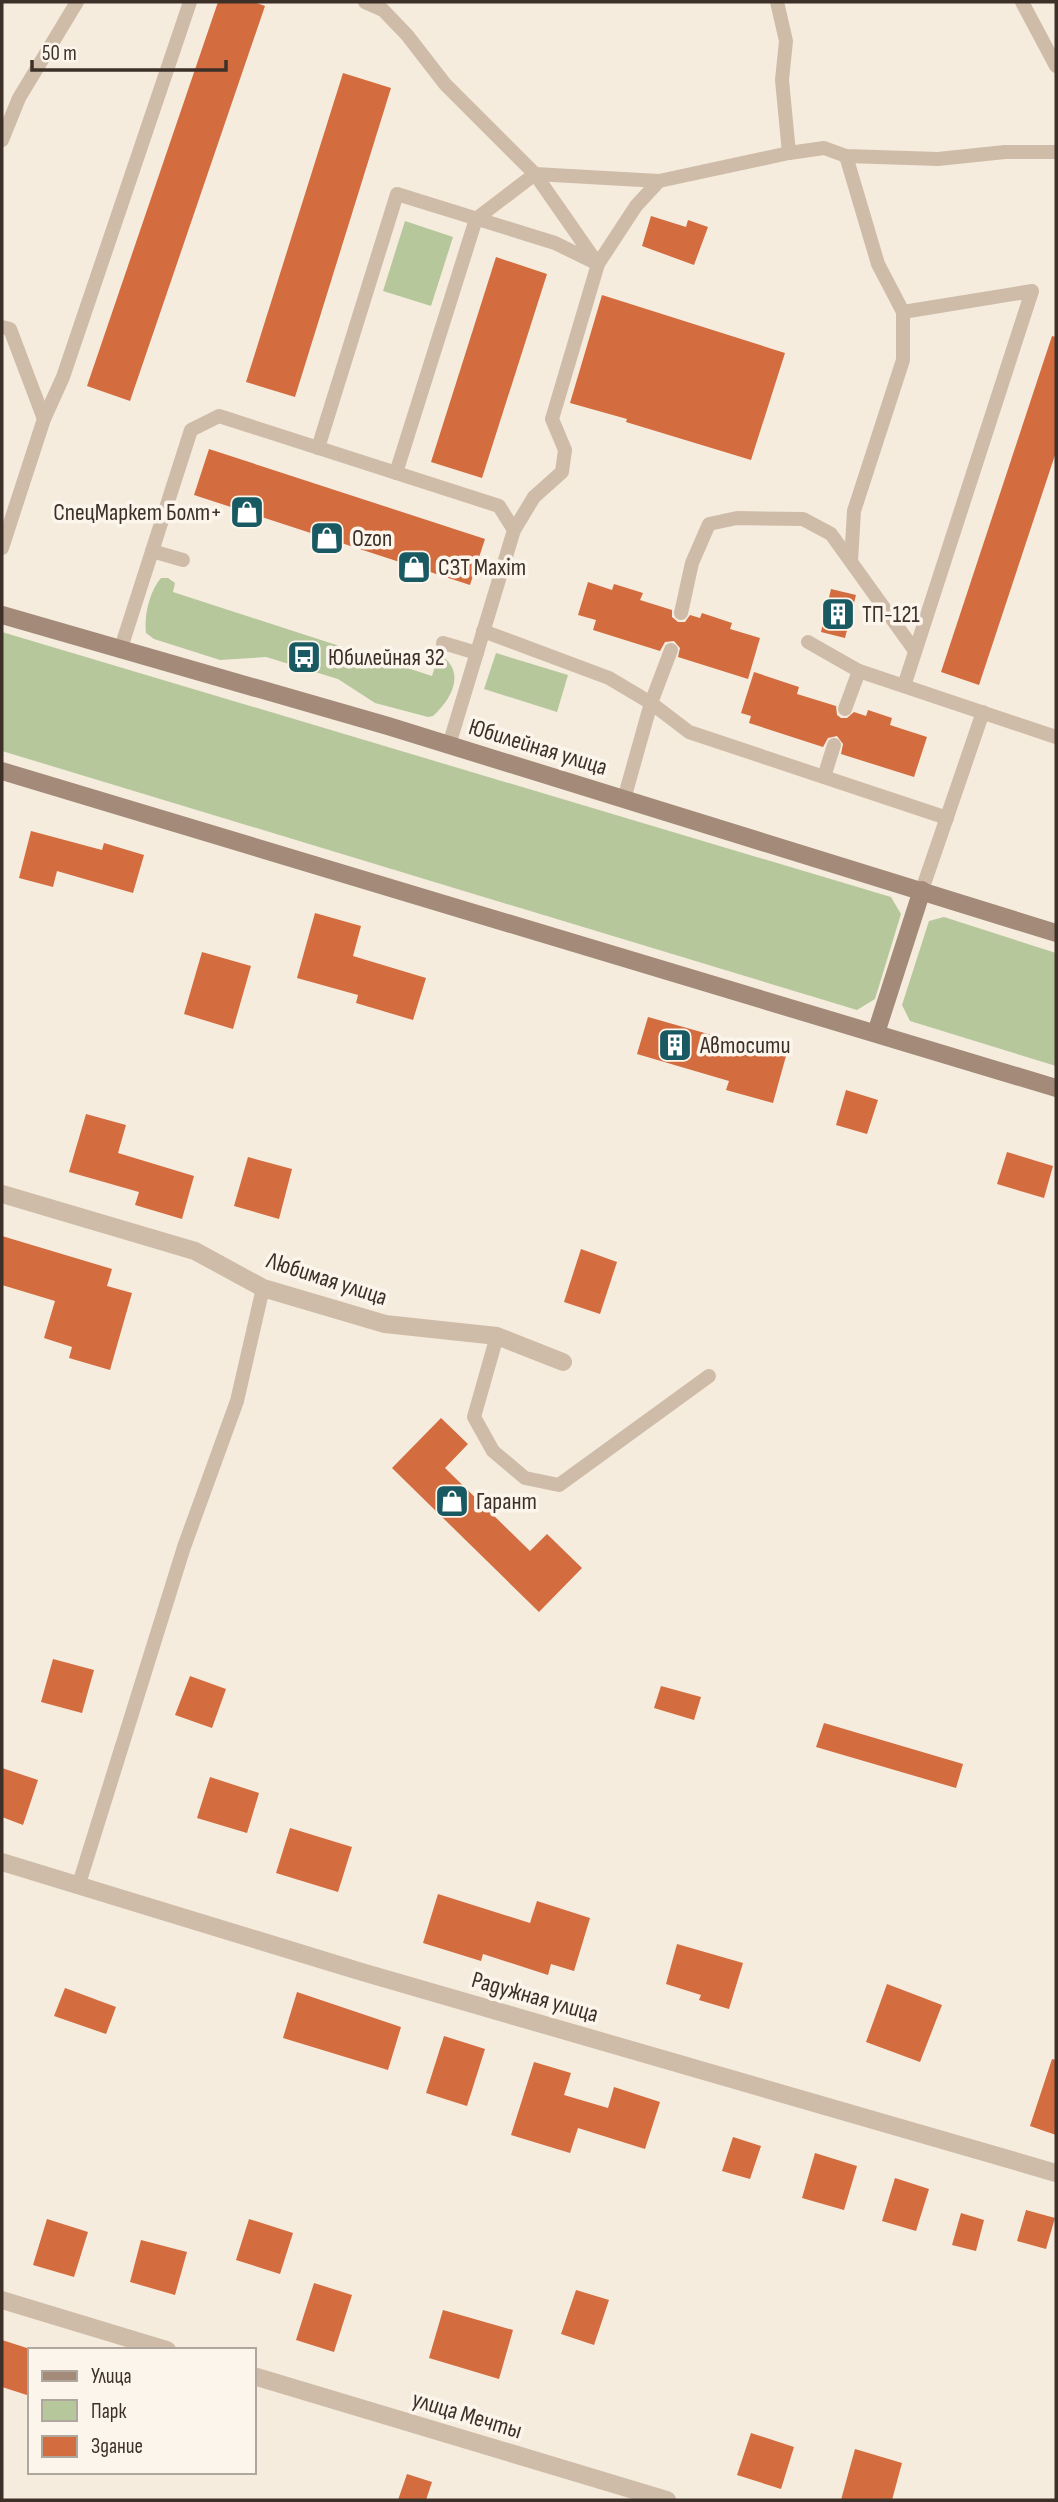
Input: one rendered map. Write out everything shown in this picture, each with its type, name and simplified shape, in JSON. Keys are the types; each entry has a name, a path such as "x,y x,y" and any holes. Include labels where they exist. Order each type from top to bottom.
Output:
{"main road":[{"name":"Юбилейная улица","path":"2,615 449,745 1056,933"},
{"path":"2,771 1056,1088"},
{"path":"876,1033 922,890"}],"street":[{"name":"Любимая улица","path":"2,1194 195,1251 263,1288 385,1324 498,1336 563,1362"},
{"name":"Радужная улица","path":"2,1862 362,1972 1056,2173"},
{"path":"2,2300 160,2348"},
{"name":"улица Мечты","path":"256,2377 667,2500"}],"lane":[{"path":"2,140 19,98 77,2"},
{"path":"2,548 44,419 63,377 190,2"},
{"path":"365,2 383,10 407,35 445,84 535,174 598,264"},
{"path":"777,2 786,41 782,80 789,153"},
{"path":"1022,2 1056,66"},
{"path":"396,473 476,219 535,174 659,181 824,148 846,156 938,159 1005,152 1056,152"},
{"path":"846,156 878,264 903,312 903,360 854,511 851,561"},
{"path":"449,745 514,530 534,497 562,472 565,450 552,419 598,264 636,206 659,181"},
{"path":"318,448 397,194 555,243 598,264"},
{"path":"903,312 1032,291 904,686"},
{"path":"2,312 6,328 44,419"},
{"path":"120,651 191,430 219,416 499,506 514,530"},
{"path":"681,613 692,563 709,524 737,518 803,519 831,534 915,651"},
{"path":"152,551 183,560"},
{"path":"483,631 609,678 689,732 947,818"},
{"path":"808,642 859,671 1056,737"},
{"path":"443,643 477,653"},
{"path":"624,799 651,704 671,650"},
{"path":"845,709 859,671"},
{"path":"922,890 983,712"},
{"path":"824,777 834,745"},
{"path":"78,1887 184,1547 237,1401 263,1288"},
{"path":"498,1336 474,1417 492,1451 525,1478 559,1485 709,1376"}],"green space":[{"path":"405,221 453,237 431,306 383,291"},
{"path":"161,578 168,578 175,583 173,592 432,676 439,654 453,668 454,685 451,693 440,709 428,717 375,703 338,679 266,657 220,660 154,639 146,633 146,619 150,597"},
{"path":"2,632 891,897 901,914 875,999 857,1010 2,751"},
{"path":"496,653 568,675 557,712 484,689"},
{"path":"944,917 1056,953 1056,1066 910,1021 902,1005 929,921"}],"building":[{"path":"218,2 254,2 265,6 130,401 87,386"},
{"path":"343,73 391,88 295,397 246,382"},
{"path":"651,216 686,227 688,220 708,227 694,265 642,246"},
{"path":"496,257 547,274 482,478 431,462"},
{"path":"602,295 785,353 751,460 570,403"},
{"path":"1052,336 1056,337 1056,452 979,685 941,672"},
{"path":"209,449 485,539 470,585 194,495"},
{"path":"588,582 612,590 614,584 643,593 640,600 672,610 672,617 678,622 685,622 690,615 700,618 702,613 732,623 730,629 760,638 748,679 678,657 680,648 674,641 665,642 660,651 593,630 596,620 578,615"},
{"name":"ТП-121","path":"831,589 856,595 845,638 821,632"},
{"path":"754,672 799,687 797,694 836,706 837,715 841,718 847,718 854,712 866,716 868,710 892,718 890,725 927,737 914,777 841,754 843,744 837,736 828,738 823,747 749,723 751,716 741,713"},
{"path":"31,831 102,850 104,843 144,855 133,893 57,871 53,887 19,878"},
{"path":"315,913 361,926 353,956 426,978 413,1020 356,1003 358,995 297,978"},
{"path":"202,952 251,966 233,1029 184,1014"},
{"path":"648,1017 786,1056 773,1103 726,1090 729,1081 637,1054"},
{"path":"846,1090 878,1100 867,1134 836,1125"},
{"path":"86,1114 126,1125 118,1153 194,1176 182,1219 135,1205 139,1192 69,1172"},
{"path":"1007,1152 1053,1166 1044,1198 997,1184"},
{"path":"248,1157 292,1169 279,1219 234,1206"},
{"path":"2,1236 112,1269 107,1286 132,1293 110,1370 69,1358 72,1347 44,1338 55,1301 2,1285"},
{"path":"581,1249 617,1262 600,1314 564,1302"},
{"name":"Гарант","path":"441,1418 468,1444 445,1468 530,1551 547,1534 582,1568 539,1612 392,1468"},
{"path":"53,1659 94,1670 82,1713 41,1702"},
{"path":"190,1676 226,1689 212,1728 175,1715"},
{"path":"661,1686 701,1697 694,1720 654,1708"},
{"path":"824,1723 963,1764 956,1788 816,1747"},
{"path":"2,1768 38,1780 23,1825 2,1817"},
{"path":"210,1777 259,1793 247,1833 197,1818"},
{"path":"290,1828 352,1847 338,1892 276,1873"},
{"path":"438,1894 530,1923 537,1901 590,1918 574,1971 551,1964 548,1975 483,1954 481,1961 423,1943"},
{"path":"677,1944 743,1963 729,2009 699,2000 701,1995 666,1984"},
{"path":"887,1984 942,2005 920,2062 866,2042"},
{"path":"65,1988 116,2007 106,2034 54,2016"},
{"path":"297,1992 401,2027 388,2070 283,2038"},
{"path":"444,2036 485,2049 467,2106 426,2093"},
{"path":"1052,2059 1056,2060 1056,2135 1030,2126"},
{"path":"534,2062 571,2073 564,2095 608,2108 614,2087 660,2102 645,2149 578,2128 570,2153 511,2135"},
{"path":"733,2137 761,2146 750,2179 722,2171"},
{"path":"815,2153 857,2166 844,2210 802,2198"},
{"path":"895,2178 929,2189 916,2231 882,2221"},
{"path":"1026,2210 1055,2218 1046,2249 1017,2241"},
{"path":"961,2213 984,2220 976,2251 952,2245"},
{"path":"47,2219 88,2232 74,2277 33,2265"},
{"path":"249,2219 293,2233 280,2274 236,2260"},
{"path":"141,2240 187,2252 175,2295 130,2282"},
{"path":"314,2283 352,2295 334,2352 296,2340"},
{"path":"576,2290 609,2300 594,2345 561,2334"},
{"path":"443,2310 513,2330 499,2379 429,2358"},
{"path":"2,2340 28,2348 28,2395 2,2387"},
{"path":"751,2433 794,2447 781,2489 737,2475"},
{"path":"855,2449 902,2463 892,2500 841,2500"},
{"path":"407,2474 432,2482 426,2500 398,2500"}],"place":[{"name":"СпецМаркет Болт+","path":"247,512"},
{"name":"Ozon","path":"327,538"},
{"name":"СЗТ Maxim","path":"414,567"},
{"name":"ТП-121","path":"838,614"},
{"name":"Юбилейная 32","path":"304,657"},
{"name":"Автосити","path":"675,1045"},
{"name":"Гарант","path":"452,1501"}]}
